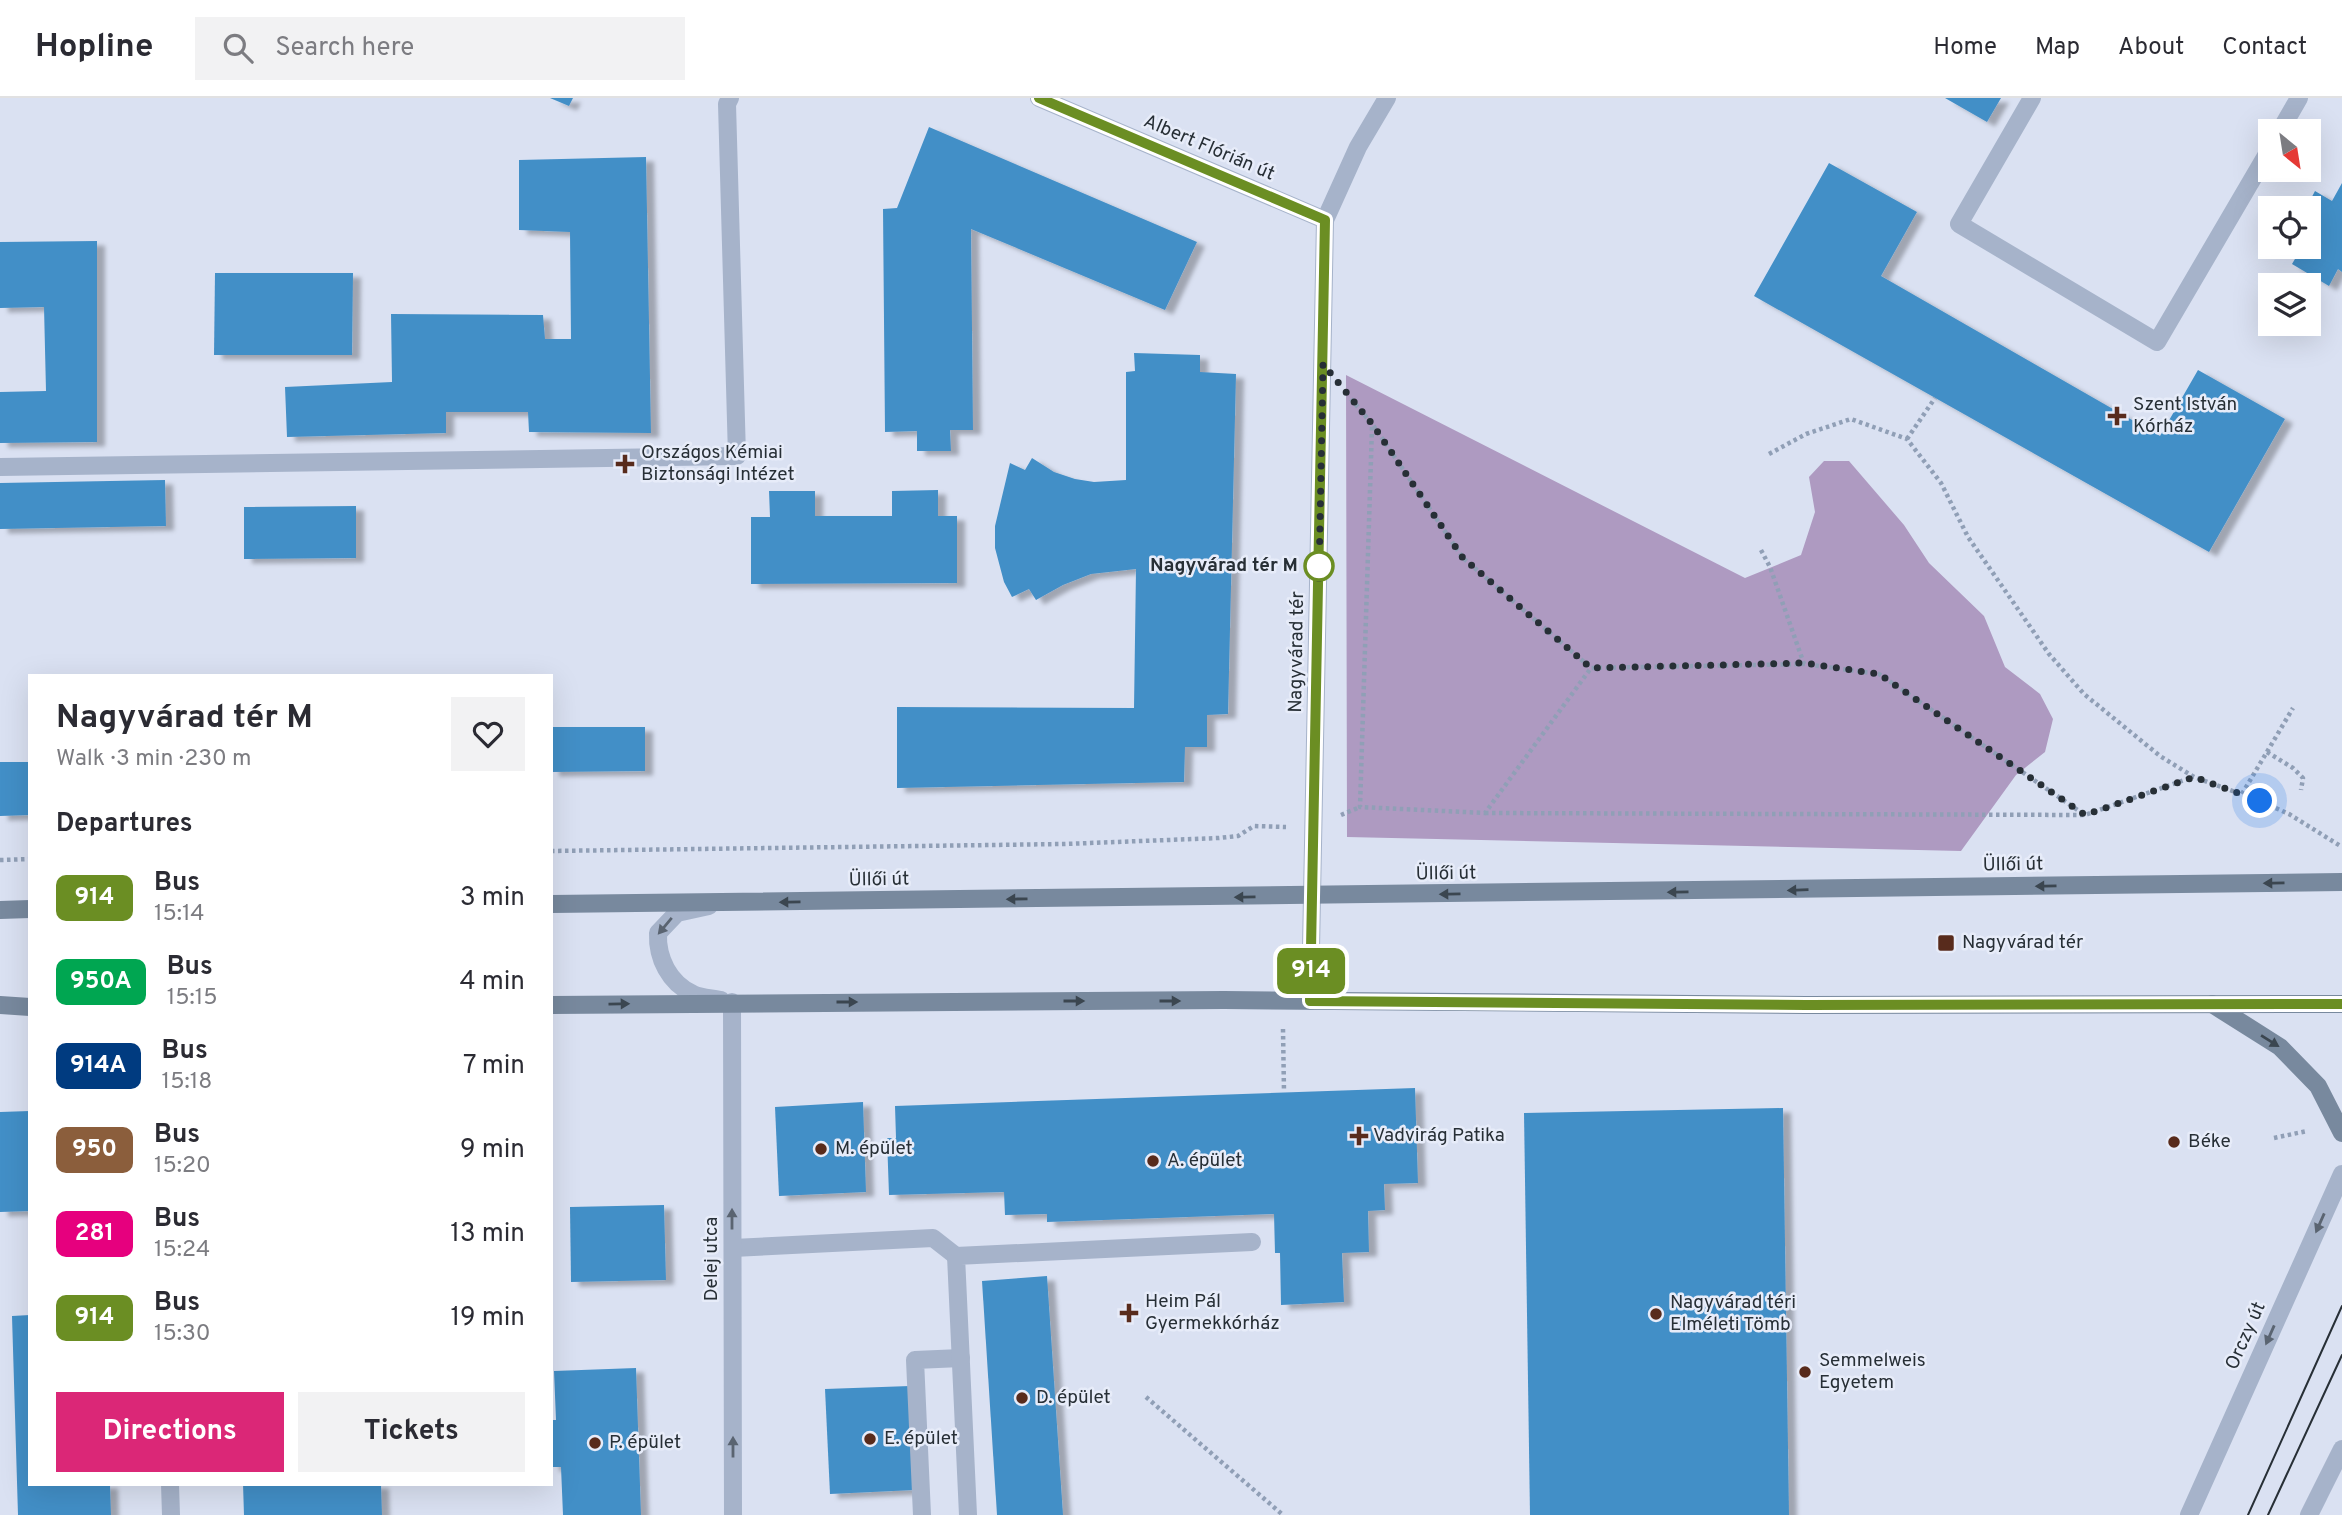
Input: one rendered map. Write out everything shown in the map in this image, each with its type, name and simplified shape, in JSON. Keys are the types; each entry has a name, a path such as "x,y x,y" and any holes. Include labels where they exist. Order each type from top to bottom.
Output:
{"main road":[{"name":"Üllői út","path":"553,904 2342,883"},
{"path":"0,910 28,909"},
{"path":"553,1005 1310,1001 1793,1005 2342,1004"},
{"path":"2212,1004 2280,1048 2318,1086 2342,1133"},
{"path":"0,1005 28,1007"},
{"path":"0,1014 28,1013"}],"street":[{"path":"0,467 737,456 727,104 730,98"},
{"name":"Albert Flórián út","path":"1039,98 1325,220"},
{"path":"1325,220 1358,147 1387,98"},
{"path":"2032,98 1959,224 2157,342 2258,169"},
{"path":"2287,119 2299,98"},
{"name":"Nagyvárad tér","path":"1310,1001 1325,220"},
{"path":"726,902 677,913 658,933 657,948 667,973 693,994 732,1002"},
{"name":"Delej utca","path":"732,1002 733,1515"},
{"name":"Orczy út","path":"2189,1515 2342,1174"},
{"path":"733,1248 933,1238 956,1256 1252,1242"},
{"path":"956,1256 968,1515"},
{"path":"922,1515 915,1360 961,1358"},
{"path":"2309,1515 2342,1449"},
{"path":"170,1486 170,1515"}],"path":[{"path":"1323,364 1373,425 1463,558 1591,668 1804,663 1879,674 2085,815"},
{"path":"1907,439 1935,398"},
{"path":"1769,454 1806,434 1851,419 1907,439 1941,483 1968,537 2049,654 2084,694 2160,756 2194,777 2289,814 2342,847"},
{"path":"1373,425 1360,807 1485,813 2085,815 2194,777"},
{"path":"1761,550 1770,567 1804,663"},
{"path":"1485,813 1591,668"},
{"path":"2242,794 2293,708"},
{"path":"2267,752 2293,768 2303,778 2301,790"},
{"path":"553,851 1077,843 1219,838 1238,836 1254,827"},
{"path":"0,860 28,859"},
{"path":"1283,1029 1284,1092"},
{"path":"2274,1138 2307,1131"},
{"path":"1146,1397 1283,1515"}],"shaded area":[{"path":"1346,375 1745,578 1801,555 1815,512 1809,477 1824,461 1849,461 1904,525 1929,563 1984,616 2005,667 2040,694 2053,719 2045,752 2016,775 1961,851 1347,837"}],"building":[{"path":"550,98 573,98 569,106"},
{"path":"1945,98 2001,98 1987,122"},
{"path":"929,127 1197,242 1165,310 971,229 973,430 950,430 951,451 917,451 917,431 885,432 883,209 897,208"},
{"path":"646,157 651,433 529,432 528,412 446,412 446,433 287,437 285,387 392,382 391,314 543,315 545,339 571,339 570,232 519,230 519,160"},
{"path":"1829,163 1917,212 1881,276 2160,436 2198,370 2285,419 2209,552 1754,296"},
{"path":"2342,183 2342,272 2338,269 2329,286 2321,281 2321,273 2307,273 2292,264 2295,259 2321,259 2321,196 2312,196 2315,191 2332,201"},
{"path":"97,241 97,442 0,443 0,392 46,391 44,307 0,308 0,242"},
{"path":"215,273 353,273 352,355 214,355"},
{"path":"1134,353 1200,355 1200,372 1236,374 1228,714 1207,715 1207,747 1185,747 1184,782 897,788 897,707 1134,708 1136,569 1091,574 1036,600 1029,589 1012,597 1004,582 995,548 995,526 1010,463 1025,470 1032,458 1054,472 1075,479 1094,482 1126,480 1126,372 1135,371"},
{"path":"165,480 166,526 0,529 0,483"},
{"path":"938,490 938,516 957,516 957,583 751,584 751,517 770,517 769,491 815,491 815,516 892,516 892,491"},
{"path":"356,506 356,558 244,559 244,507"},
{"path":"553,727 645,727 645,771 553,772"},
{"path":"0,762 28,762 28,815 0,816"},
{"name":"A. épület","path":"1415,1088 1418,1183 1384,1184 1385,1210 1368,1211 1369,1252 1342,1253 1344,1302 1281,1305 1280,1253 1275,1253 1274,1214 1047,1222 1047,1214 1005,1215 1004,1192 889,1195 887,1138 896,1138 895,1106"},
{"name":"M. épület","path":"863,1102 866,1192 779,1196 775,1107"},
{"name":"Nagyvárad téri Elméleti Tömb","path":"1783,1108 1789,1515 1530,1515 1524,1113"},
{"path":"28,1111 28,1211 0,1212 0,1112"},
{"path":"664,1205 666,1280 571,1282 570,1207"},
{"name":"D. épület","path":"1047,1276 1063,1515 997,1515 982,1281"},
{"path":"28,1315 28,1486 110,1486 111,1515 18,1515 12,1316"},
{"name":"P. épület","path":"636,1368 641,1515 563,1515 561,1467 553,1467 553,1420 556,1420 554,1371"},
{"name":"E. épület","path":"910,1386 914,1490 830,1494 825,1389"},
{"path":"243,1486 381,1486 382,1515 244,1515"}],"tram line":[{"path":"2248,1515 2342,1306"},
{"path":"2268,1515 2342,1355"}],"bus line":[{"name":"914","path":"1039,98 1325,220 1310,1001 1806,1005 2342,1004"}],"place":[{"name":"Szent István Kórház","path":"2117,416"},
{"name":"Országos Kémiai Biztonsági Intézet","path":"625,464"},
{"name":"Nagyvárad tér M","path":"1319,566"},
{"name":"Nagyvárad tér","path":"1946,943"},
{"name":"Vadvirág Patika","path":"1359,1136"},
{"name":"Béke","path":"2174,1142"},
{"name":"M. épület","path":"821,1149"},
{"name":"A. épület","path":"1153,1161"},
{"name":"Heim Pál Gyermekkórház","path":"1129,1313"},
{"name":"Nagyvárad téri Elméleti Tömb","path":"1656,1314"},
{"name":"Semmelweis Egyetem","path":"1805,1372"},
{"name":"D. épület","path":"1022,1398"},
{"name":"E. épület","path":"870,1439"},
{"name":"P. épület","path":"595,1443"}],"route":[{"path":"1319,566 1319,579 1323,364 1373,425 1463,558 1591,668 1804,663 1879,674 2085,815 2194,777 2260,801"}]}
